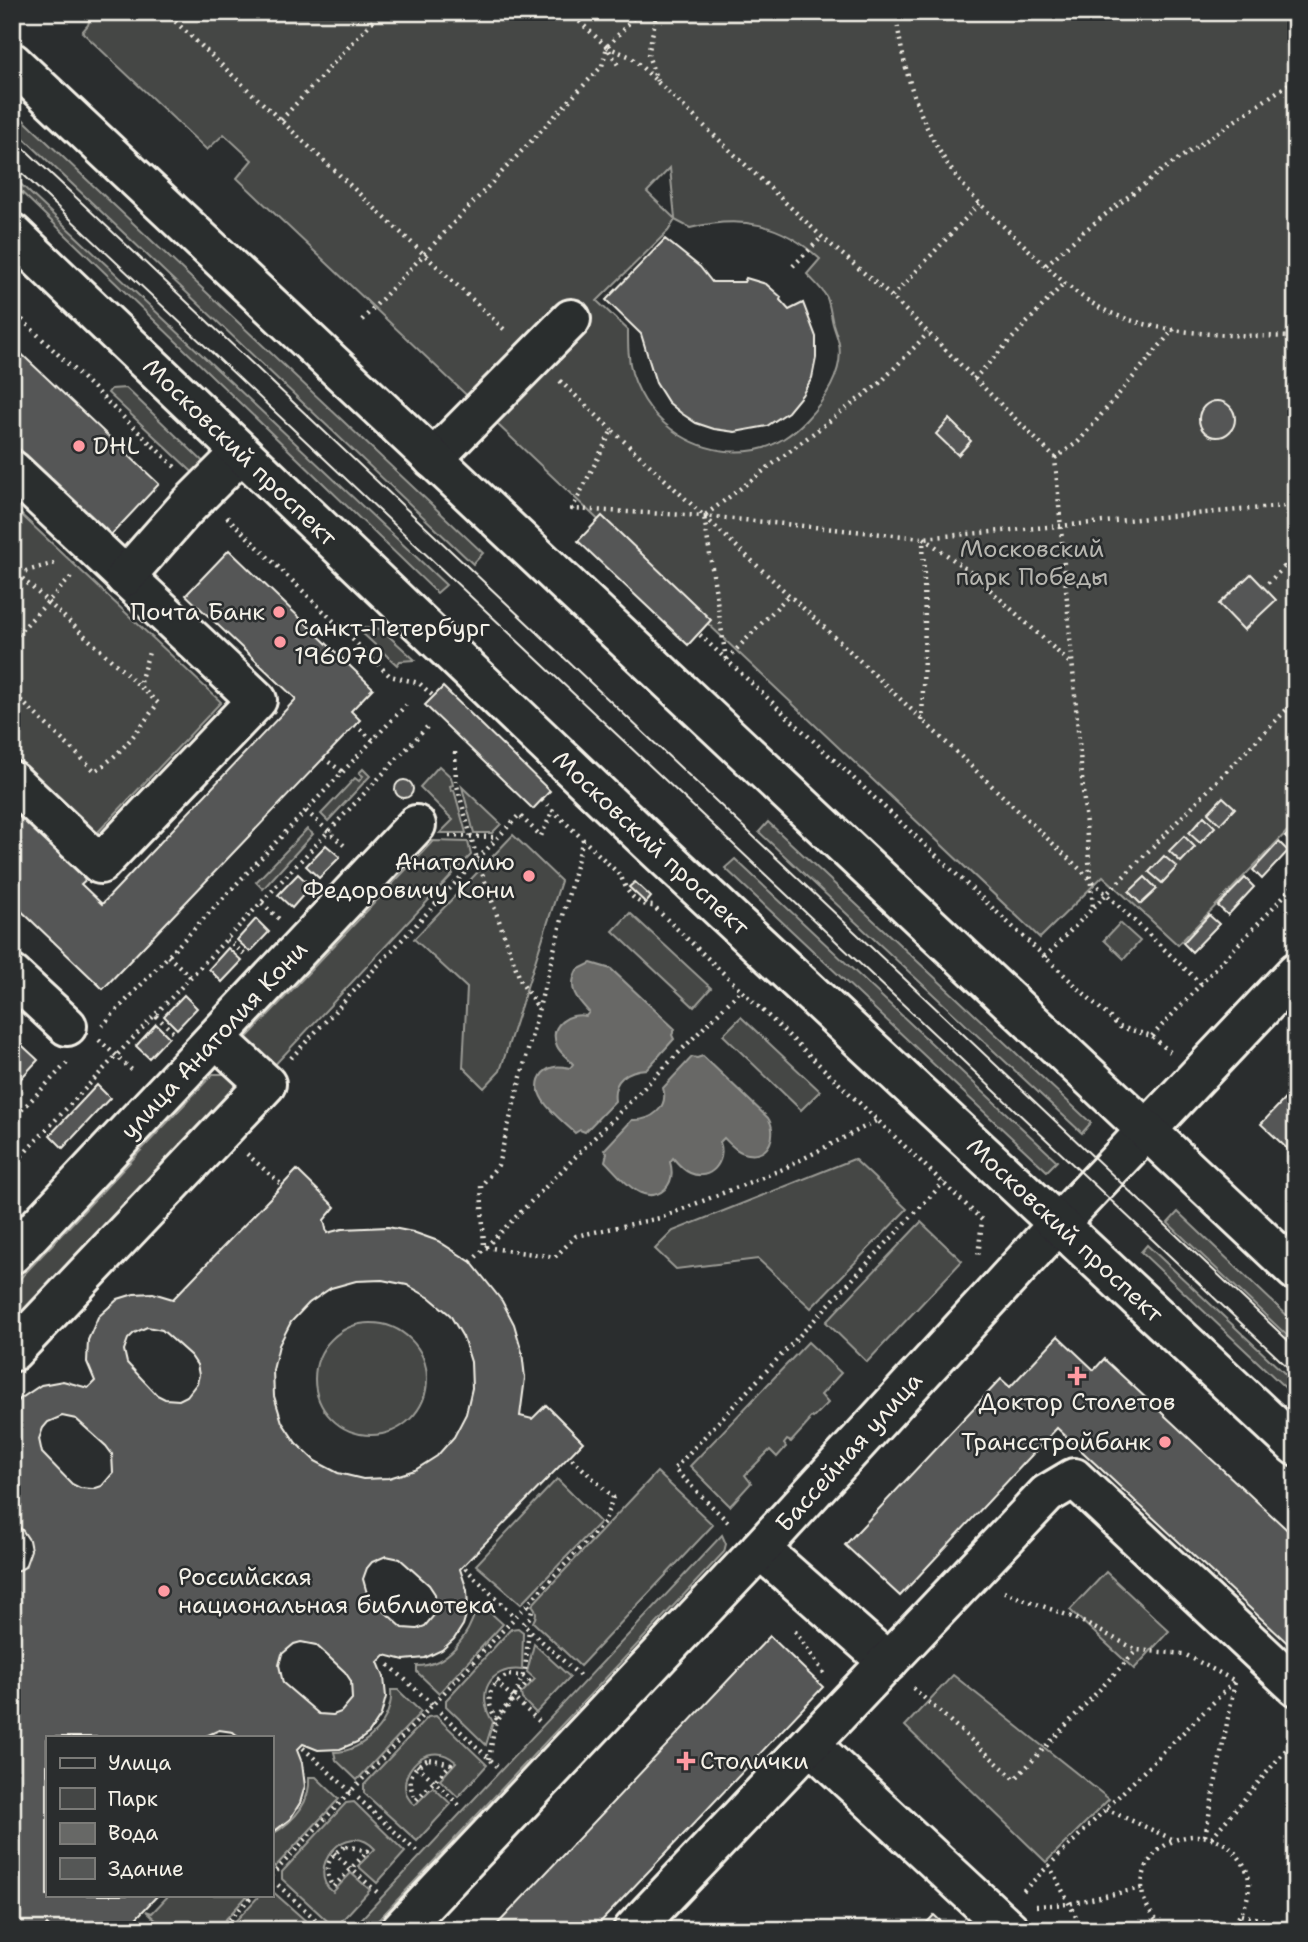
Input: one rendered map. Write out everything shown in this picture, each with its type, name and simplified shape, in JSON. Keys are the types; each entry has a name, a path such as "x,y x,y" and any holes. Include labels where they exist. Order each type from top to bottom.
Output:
{"main road":[{"path":"12,62 1296,1271"},
{"name":"Московский проспект","path":"12,233 651,844 1296,1446"},
{"path":"433,459 571,319"},
{"path":"125,577 185,509 240,453"},
{"path":"12,470 257,700 100,864 12,781"},
{"name":"улица Анатолия Кони","path":"12,1254 416,825"},
{"name":"Бассейная улица","path":"400,1930 760,1549 1059,1223 1296,972"},
{"path":"17,983 71,1040"},
{"path":"12,1352 266,1084 216,1038"},
{"path":"633,1930 1047,1494 1074,1478 1296,1686"},
{"path":"760,1549 888,1662"},
{"path":"820,1733 1004,1919"}],"path":[{"path":"165,12 495,321"},
{"path":"281,120 381,12"},
{"path":"569,12 607,47 620,68"},
{"path":"362,320 602,66 607,47 639,12"},
{"path":"657,12 648,55 657,82"},
{"path":"896,12 905,67 922,116 940,153 979,203 1079,295 1110,312 1141,323 1174,329 1296,337"},
{"path":"607,47 631,57 822,237 892,297 1055,458 1093,908"},
{"path":"1046,265 1152,177 1296,79"},
{"path":"892,297 979,203"},
{"path":"793,266 822,237"},
{"path":"974,379 1065,282"},
{"path":"1055,458 1078,442 1174,329"},
{"path":"704,516 881,382 928,333"},
{"path":"1201,984 1091,879 789,595 704,516 612,430 572,509 704,516 923,538 1296,505"},
{"path":"704,516 727,659"},
{"path":"923,538 974,575 1072,665"},
{"path":"922,721 925,623 923,538"},
{"path":"12,640 96,551"},
{"path":"1268,583 1284,566 1296,578"},
{"path":"12,569 158,703 111,761 95,771 12,692"},
{"path":"727,659 789,595"},
{"path":"700,635 1120,1027 1152,1036 1174,1056"},
{"path":"1045,957 1296,700"},
{"path":"160,1097 94,1034 406,705"},
{"path":"355,725 373,740"},
{"path":"12,1166 428,726"},
{"path":"455,752 456,782 477,859 520,982 539,1009"},
{"path":"323,758 342,772"},
{"path":"542,800 621,876 624,888 642,905 653,906 982,1220 978,1258"},
{"path":"266,1084 519,815 541,836 553,810"},
{"path":"306,811 372,872"},
{"path":"416,825 438,836 498,837"},
{"path":"484,1247 481,1186 498,1165 583,839"},
{"path":"1152,1036 1296,883"},
{"path":"168,956 192,978"},
{"path":"471,1262 741,989"},
{"path":"12,1120 71,1040"},
{"path":"484,1247 555,1257 576,1236 660,1218 783,1169 878,1120"},
{"path":"221,1132 283,1186"},
{"path":"728,1522 674,1469 944,1182"},
{"path":"273,1874 604,1523 614,1497 569,1457"},
{"path":"465,1568 515,1617"},
{"path":"967,1579 1075,1618 1137,1650 1184,1654 1235,1681"},
{"path":"528,1604 532,1610 530,1617 523,1624 580,1676"},
{"path":"489,1759 495,1724 513,1698 523,1676 529,1629"},
{"path":"794,1630 825,1673 830,1691 820,1733"},
{"path":"927,1702 1015,1779 1137,1650"},
{"path":"1004,1919 1049,1865 1235,1681 1259,1652"},
{"path":"389,1665 433,1705"},
{"path":"513,1698 496,1718 491,1711 489,1698 496,1682 509,1675 523,1676"},
{"path":"1205,1836 1235,1681"},
{"path":"496,1682 538,1721"},
{"path":"440,1712 496,1766"},
{"path":"1212,1838 1296,1738"},
{"path":"303,1748 351,1791"},
{"path":"429,1759 451,1764 416,1800 410,1780 417,1766 429,1759"},
{"path":"417,1766 460,1806"},
{"path":"358,1798 417,1852"},
{"path":"1106,1809 1173,1840"},
{"path":"1165,1930 1153,1917 1142,1888 1146,1870 1153,1857 1173,1840 1192,1834 1212,1838 1231,1847 1242,1861 1249,1877 1249,1895 1241,1915 1227,1930"},
{"path":"346,1846 368,1851 351,1868 333,1887 327,1867 334,1853 346,1846"},
{"path":"334,1853 378,1893"},
{"path":"1049,1865 1083,1930"},
{"path":"278,1885 327,1930"},
{"path":"1004,1919 1142,1888"},
{"path":"220,1930 252,1896"},
{"path":"1241,1915 1296,1927"}],"green space":[{"name":"Московский парк Победы","path":"92,12 1296,12 1296,822 1178,945 1103,876 1040,938 237,178 252,160 224,134 207,150 82,32 88,25","holes":["670,168 675,218 675,219 647,192","675,220 690,228 726,222 760,225 790,237 820,259 807,274 827,298 839,344 836,375 813,412 777,443 756,450 735,451 697,444 679,435 651,409 640,392 632,373 628,330 597,301 668,231"]},
{"path":"12,109 483,553 473,564 12,127"},
{"path":"12,176 446,585 437,593 12,183"},
{"path":"126,388 214,472 204,483 108,393 111,389"},
{"path":"12,506 221,702 96,834 12,755"},
{"path":"364,627 381,629 415,660 400,661 397,665 360,631"},
{"path":"439,766 451,777 451,791 454,790 466,833 440,833 453,820 420,787"},
{"path":"363,769 370,776 328,821 321,814 355,778 359,781 363,776 359,773"},
{"path":"462,787 501,824 492,833 474,833"},
{"path":"768,822 1091,1123 1082,1133 759,832"},
{"path":"307,829 313,834 263,889 256,882"},
{"path":"513,835 561,881 500,1071 484,1088 463,1067 467,988 414,939"},
{"path":"433,841 468,842 471,855 457,870 454,868 451,871 453,874 270,1070 238,1047"},
{"path":"735,859 1057,1161 1047,1171 725,868"},
{"path":"630,913 711,988 694,1007 613,931"},
{"path":"1120,923 1140,941 1124,959 1104,940"},
{"path":"741,1017 820,1091 801,1110 723,1035"},
{"path":"213,1074 234,1074 247,1087 12,1338 12,1287"},
{"path":"854,1159 907,1209 811,1308 758,1259 676,1269 655,1249 673,1231"},
{"path":"1178,1212 1296,1324 1296,1344 1168,1223"},
{"path":"921,1222 962,1261 867,1362 826,1322"},
{"path":"1147,1245 1296,1384 1296,1398 1141,1252"},
{"path":"371,1323 392,1327 411,1339 423,1358 427,1379 423,1400 411,1419 392,1431 371,1435 350,1431 331,1419 319,1400 315,1379 319,1358 331,1339 350,1327"},
{"path":"808,1342 841,1373 821,1395 828,1403 808,1420 791,1442 787,1440 784,1444 786,1447 777,1457 770,1450 745,1475 751,1483 730,1506 690,1466"},
{"path":"657,1472 713,1525 580,1666 533,1622 536,1613 532,1605"},
{"path":"557,1479 600,1522 521,1604 476,1565"},
{"path":"722,1535 726,1544 724,1552 385,1913 369,1930 351,1930"},
{"path":"1106,1572 1169,1631 1134,1669 1070,1610"},
{"path":"481,1604 503,1624 439,1693 417,1672 417,1666 438,1661 456,1647 473,1619 476,1609 474,1605"},
{"path":"518,1628 523,1632 522,1670 501,1673 488,1684 485,1702 493,1722 486,1745 446,1706 446,1700 511,1629"},
{"path":"534,1644 570,1677 536,1713 522,1699 521,1694 535,1679 527,1672"},
{"path":"953,1675 1109,1799 1046,1862 905,1726"},
{"path":"391,1690 398,1690 421,1712 357,1780 336,1760 334,1752 356,1747 375,1732 388,1712"},
{"path":"436,1716 487,1765 458,1797 440,1780 456,1762 444,1755 432,1754 413,1765 405,1786 407,1796 415,1805 433,1787 451,1804 417,1841 364,1793 364,1785 428,1717"},
{"path":"309,1777 316,1777 339,1799 275,1867 273,1834 299,1811 309,1787"},
{"path":"354,1802 405,1852 377,1883 358,1866 375,1849 364,1841 352,1839 341,1843 332,1851 323,1872 325,1883 333,1892 351,1873 370,1890 335,1928 282,1879 282,1872 346,1803"},
{"path":"273,1892 316,1930 227,1930 259,1896 273,1896"},
{"path":"168,1896 247,1896 216,1930 166,1930 146,1911 152,1913"}],"water":[{"path":"591,963 611,969 675,1029 672,1035 674,1039 647,1069 633,1071 622,1078 616,1087 615,1101 585,1132 580,1130 575,1133 547,1106 538,1090 543,1073 552,1067 570,1068 573,1064 558,1049 555,1032 567,1018 586,1016 589,1012 577,998 573,983 577,970"},
{"path":"703,1056 768,1118 772,1131 770,1143 762,1152 748,1154 732,1146 724,1138 720,1142 722,1149 719,1163 710,1172 704,1175 690,1173 673,1158 670,1162 672,1173 668,1186 657,1194 640,1193 605,1161 607,1153 604,1150 632,1120 646,1118 657,1112 663,1102 663,1088 692,1057"}],"building":[{"path":"665,239 700,267 712,282 744,282 746,278 766,284 781,297 780,300 789,310 803,303 816,337 812,378 788,412 767,426 735,432 714,429 696,423 681,413 668,402 656,383 641,334 606,300"},
{"path":"12,345 159,484 110,536 12,442"},
{"path":"1217,401 1230,406 1235,419 1230,432 1217,437 1204,432 1199,419 1204,406"},
{"path":"949,419 971,441 958,455 936,434"},
{"path":"602,516 711,620 688,645 578,541"},
{"path":"229,550 373,688 351,711 360,720 103,989 12,902 12,804 89,877 81,884 102,904 296,699 186,595"},
{"path":"1251,574 1276,600 1244,630 1219,604"},
{"path":"443,687 550,791 533,809 425,705"},
{"path":"404,780 410,783 413,789 410,795 404,798 398,795 395,789 398,783"},
{"path":"1223,797 1235,808 1220,824 1208,813"},
{"path":"1204,816 1215,827 1200,843 1189,833"},
{"path":"1296,825 1296,843 1294,845 1285,837"},
{"path":"1184,836 1195,847 1181,862 1169,851"},
{"path":"1279,842 1288,851 1262,879 1253,870"},
{"path":"326,845 340,857 319,878 306,866"},
{"path":"1164,856 1177,867 1162,883 1149,872"},
{"path":"298,874 311,886 292,908 278,895"},
{"path":"1145,877 1157,889 1141,904 1129,892"},
{"path":"1245,878 1254,887 1228,915 1218,906"},
{"path":"635,882 651,897 646,903 629,887"},
{"path":"1209,915 1219,924 1192,952 1183,943"},
{"path":"256,919 269,932 250,952 237,940"},
{"path":"228,948 242,961 222,982 209,969"},
{"path":"184,995 197,1008 177,1029 164,1016"},
{"path":"156,1024 169,1037 149,1058 136,1046"},
{"path":"12,1036 38,1060 12,1088"},
{"path":"97,1085 110,1098 63,1148 50,1135"},
{"path":"1296,1087 1296,1157 1261,1124"},
{"path":"297,1170 335,1207 324,1220 327,1233 342,1229 388,1227 413,1232 438,1241 471,1262 502,1301 514,1324 522,1352 525,1378 520,1416 532,1419 546,1405 583,1442 460,1569 467,1590 468,1608 463,1625 454,1639 442,1650 425,1658 404,1660 385,1655 378,1662 384,1677 386,1697 381,1715 369,1733 340,1749 318,1750 303,1744 297,1750 305,1786 300,1803 290,1819 276,1830 273,1831 273,1736 238,1736 233,1732 219,1730 206,1736 46,1736 46,1896 157,1896 125,1930 74,1930 70,1926 66,1930 52,1930 47,1925 43,1930 12,1930 12,1574 25,1567 31,1550 29,1540 12,1521 12,1408 41,1385 63,1381 88,1388 95,1381 87,1362 88,1340 98,1317 118,1299 134,1294 153,1293 173,1299","holes":["382,1280 407,1285 430,1298 450,1315 463,1337 471,1362 472,1388 466,1414 454,1437 437,1456 415,1470 389,1478 363,1479 338,1473 315,1461 296,1443 282,1422 274,1396 273,1370 279,1345 291,1322 309,1303 331,1288 356,1281","147,1327 162,1330 191,1356 197,1365 197,1383 187,1396 179,1400 165,1399 157,1395 127,1363 124,1350 128,1339","62,1416 76,1419 112,1454 113,1473 102,1486 93,1489 72,1484 42,1453 39,1439 43,1428 48,1422","386,1556 400,1559 429,1585 435,1594 436,1613 425,1626 417,1629 403,1628 368,1597 363,1579 372,1562","301,1642 316,1645 345,1672 351,1681 352,1699 341,1712 333,1715 319,1714 283,1683 279,1665 282,1654"]},
{"path":"1058,1336 1094,1370 1104,1359 1296,1538 1296,1651 1057,1428 900,1596 845,1545 1001,1379 1010,1387"},
{"path":"770,1636 823,1687 593,1930 492,1930"},
{"path":"934,1915 950,1930 920,1930"}],"tram line":[{"path":"12,137 1296,1348"},
{"path":"12,164 1296,1375"}],"place":[{"name":"DHL","path":"79,446"},
{"name":"Почта Банк","path":"279,612"},
{"name":"Санкт-Петербург 196070","path":"280,642"},
{"name":"Анатолию Федоровичу Кони","path":"529,876"},
{"name":"Доктор Столетов","path":"1077,1376"},
{"name":"Трансстройбанк","path":"1165,1442"},
{"name":"Российская национальная библиотека","path":"164,1591"},
{"name":"Столички","path":"686,1761"}]}
